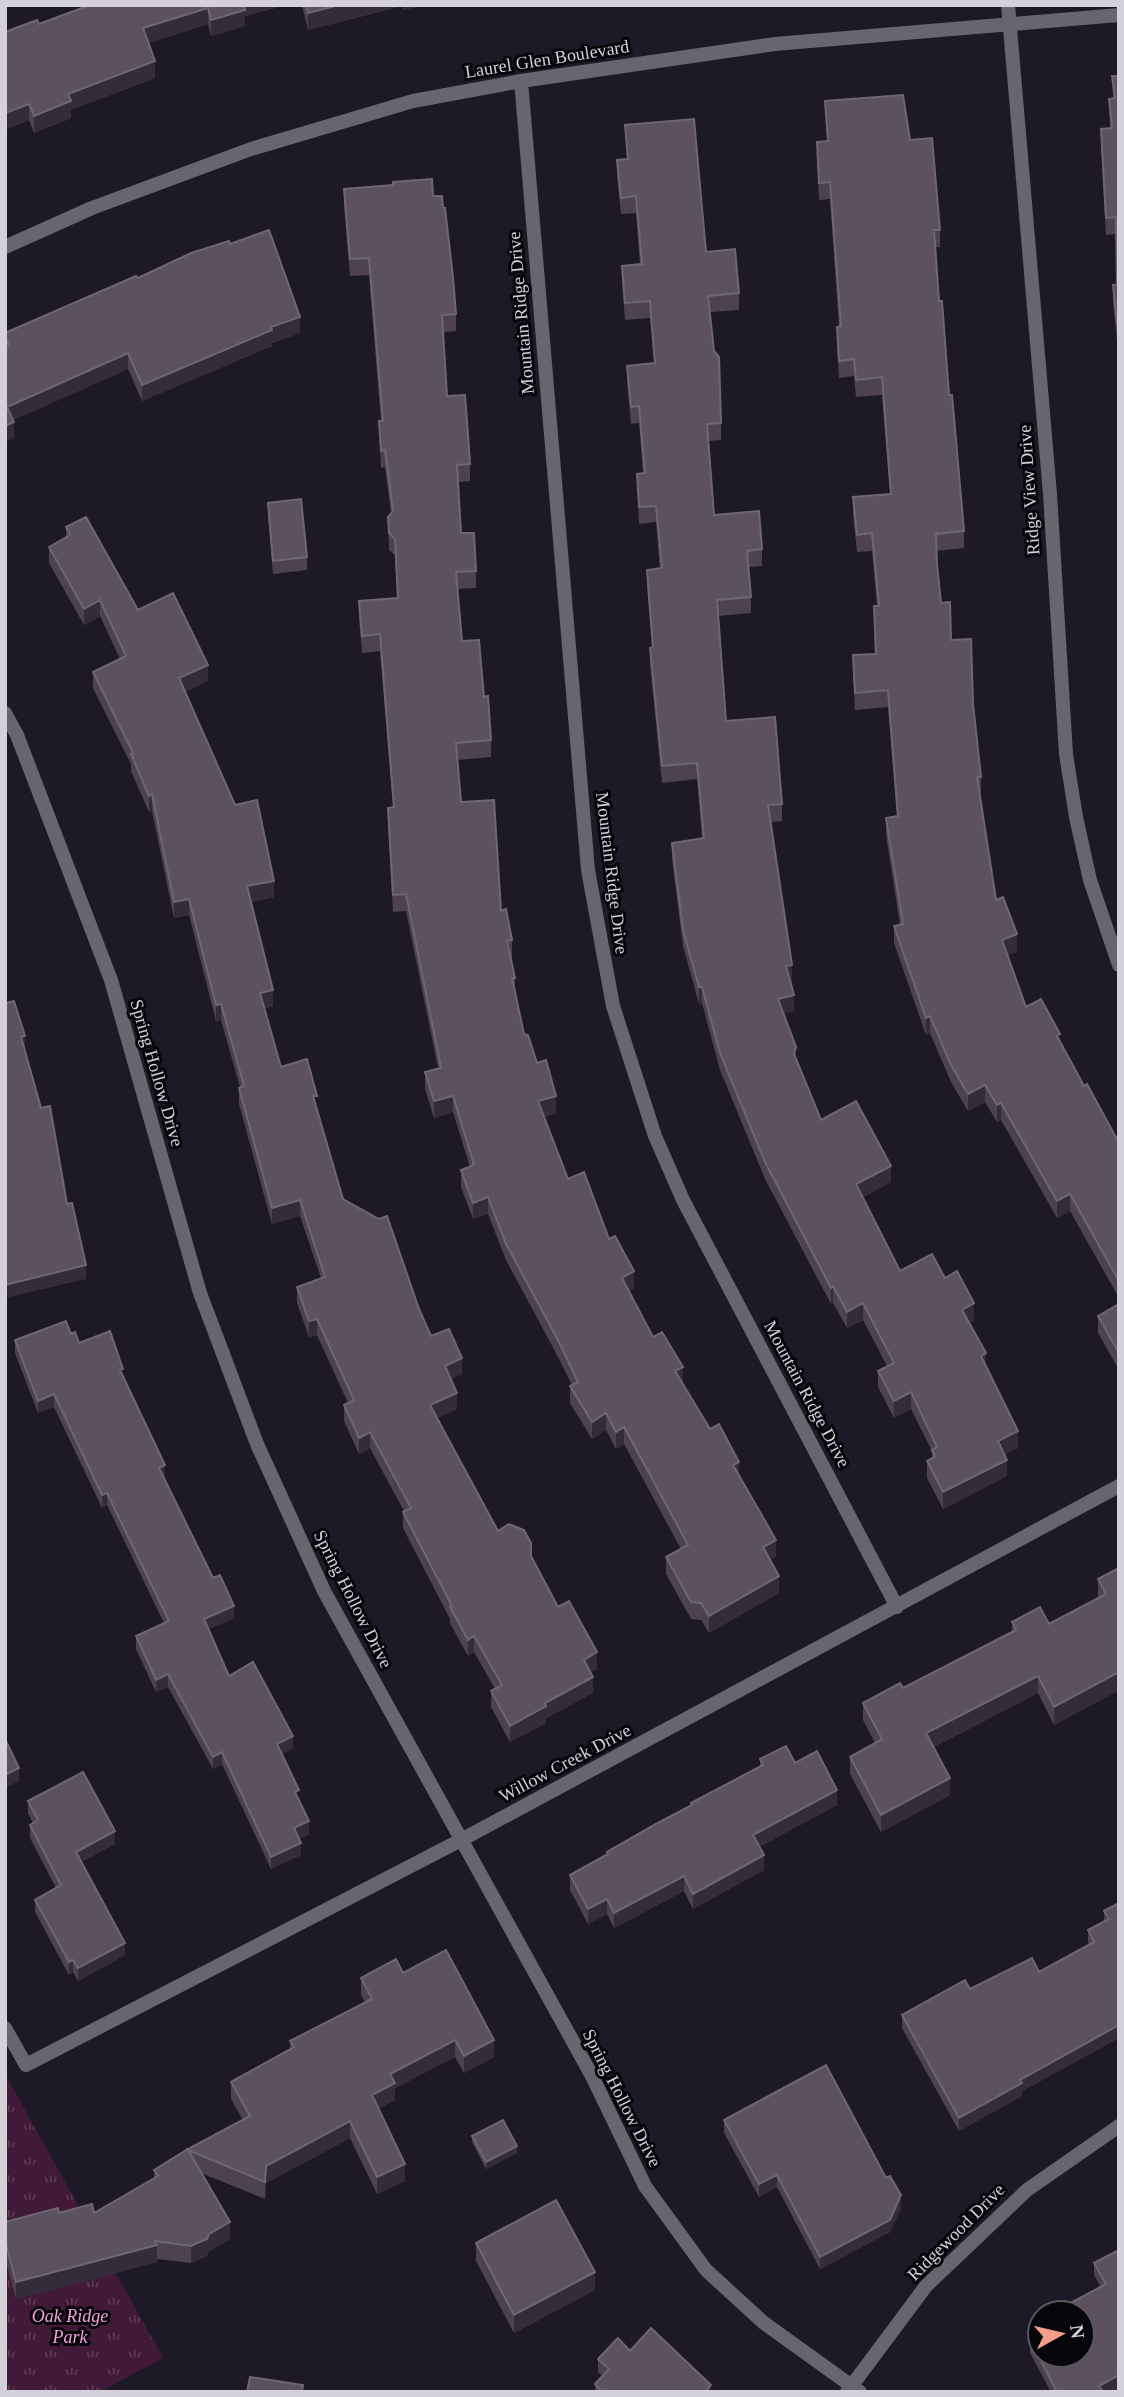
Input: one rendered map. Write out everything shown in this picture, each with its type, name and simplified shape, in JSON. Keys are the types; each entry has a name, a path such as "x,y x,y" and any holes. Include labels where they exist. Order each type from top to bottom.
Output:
{"street":[{"name":"Ridge View Drive","path":"1008,5 1049,480 1066,754 1090,880 1119,965"},
{"name":"Laurel Glen Boulevard","path":"5,247 92,208 251,149 413,101 521,81 775,44 1119,15"},
{"name":"Mountain Ridge Drive","path":"521,81 588,870 613,1006 655,1136 683,1200 897,1607"},
{"name":"Spring Hollow Drive","path":"5,713 17,735 111,980 200,1293 257,1444 324,1591 592,2076 645,2186 706,2270 764,2323 853,2390"},
{"name":"Willow Creek Drive","path":"5,2028 26,2065 461,1840 1119,1486"},
{"name":"Ridgewood Drive","path":"853,2390 926,2286 1027,2190 1119,2126"}],"green space":[{"name":"Oak Ridge Park","path":"5,2074 163,2358 100,2392 5,2392"}],"building":[{"path":"90,5 244,5 245,10 211,20 208,8 143,28 155,61 68,94 71,101 34,116 29,104 5,113 5,32 37,20 39,24"},
{"path":"306,5 339,5 308,13"},
{"path":"1112,76 1119,76 1119,324 1113,285 1117,285 1116,217 1106,218 1101,129 1112,128 1109,99 1115,98"},
{"path":"903,95 910,140 932,138 940,230 934,230 939,301 942,301 964,531 936,534 937,564 941,603 950,602 951,640 971,639 973,704 981,777 977,777 996,900 1003,897 1017,934 1002,940 1026,1007 1041,999 1084,1086 1087,1084 1119,1143 1119,1281 1070,1194 1057,1201 1001,1103 997,1105 985,1085 968,1094 951,1065 930,1016 926,1018 894,926 903,924 886,818 898,816 888,690 855,693 853,655 876,654 874,606 879,606 872,533 857,535 853,497 891,494 882,377 856,380 854,359 839,361 837,327 841,326 830,182 819,183 817,142 828,141 825,101"},
{"path":"694,119 706,252 735,249 739,293 708,296 714,351 719,357 721,423 707,424 714,515 759,511 762,549 747,551 751,597 717,600 726,721 775,717 782,804 768,805 792,965 786,966 794,995 778,999 796,1047 794,1054 821,1120 856,1101 891,1166 856,1184 900,1271 932,1254 945,1278 957,1271 974,1303 962,1310 986,1353 981,1356 1018,1431 998,1441 1007,1460 943,1492 927,1461 935,1457 932,1450 937,1447 911,1392 894,1401 878,1371 894,1363 863,1303 847,1312 833,1286 831,1288 765,1162 720,1053 683,930 672,843 704,838 697,763 662,766 650,648 653,647 647,570 662,568 656,506 639,507 637,474 645,473 639,406 631,407 627,366 655,363 650,301 625,303 622,266 642,264 636,196 621,198 617,160 628,159 625,125"},
{"path":"432,179 433,196 442,196 445,208 456,314 442,315 447,396 465,395 470,464 457,465 461,533 474,533 476,571 456,572 462,641 479,640 484,697 488,696 491,740 456,743 461,802 494,800 501,911 506,909 512,940 507,941 515,978 512,978 524,1034 528,1035 537,1063 546,1060 556,1096 538,1101 568,1179 584,1172 609,1239 615,1236 634,1271 622,1278 653,1337 662,1332 683,1367 675,1371 710,1429 719,1424 739,1462 733,1465 776,1540 763,1547 779,1576 709,1616 701,1603 691,1602 666,1557 688,1545 624,1427 616,1432 606,1413 592,1422 570,1386 578,1382 506,1244 488,1197 473,1203 461,1170 474,1165 453,1096 434,1101 425,1072 441,1068 406,894 393,895 388,808 394,807 380,634 362,636 359,601 398,598 395,539 389,533 388,517 393,511 385,450 381,451 379,421 383,421 369,258 350,259 344,189"},
{"path":"269,230 300,317 271,327 272,330 142,385 128,353 7,407 14,422 5,426 5,347 9,345 5,333 191,253 229,241 230,244"},
{"path":"301,499 307,557 273,561 268,503"},
{"path":"86,517 138,610 173,593 208,665 179,678 235,805 257,800 274,881 247,886 273,990 260,993 281,1067 307,1059 317,1096 313,1096 343,1199 379,1219 387,1216 431,1336 449,1329 462,1358 445,1366 457,1393 430,1405 498,1531 509,1524 524,1530 531,1543 531,1556 558,1607 569,1601 597,1652 584,1660 593,1677 510,1726 491,1691 502,1685 474,1636 468,1640 450,1607 452,1606 403,1512 411,1508 370,1432 359,1438 344,1405 354,1400 317,1319 309,1321 297,1287 325,1277 300,1200 272,1208 239,1088 244,1086 221,1004 216,1005 189,899 174,902 152,794 149,796 131,754 133,753 93,672 126,656 100,600 84,609 49,547 70,535 66,527"},
{"path":"14,1001 25,1036 21,1037 41,1108 50,1106 67,1204 72,1203 86,1265 5,1285 5,1003"},
{"path":"1119,1304 1119,1353 1098,1316"},
{"path":"66,1321 71,1334 75,1332 79,1343 110,1331 123,1369 120,1370 165,1465 159,1468 213,1578 220,1575 234,1606 204,1619 229,1676 253,1662 293,1736 277,1744 299,1790 295,1792 309,1821 294,1828 301,1843 271,1857 222,1752 213,1757 168,1674 156,1680 136,1636 169,1621 107,1493 102,1495 54,1394 38,1401 15,1340"},
{"path":"1119,1568 1119,1672 1054,1707 1038,1676 926,1733 950,1778 881,1815 850,1757 882,1739 863,1703 900,1683 903,1688 1016,1630 1012,1622 1040,1607 1049,1624 1106,1594 1098,1579"},
{"path":"5,1739 19,1768 5,1775"},
{"path":"786,1746 795,1763 817,1751 837,1790 753,1835 764,1855 693,1894 684,1876 614,1913 607,1899 588,1909 570,1875 692,1805 691,1803 763,1765 760,1759"},
{"path":"83,1772 115,1831 76,1852 125,1943 78,1968 73,1960 69,1962 35,1900 61,1885 30,1825 38,1820 28,1801"},
{"path":"1119,1903 1119,2025 1020,2080 1022,2083 959,2118 902,2015 965,1980 970,1989 1032,1958 1039,1972 1094,1942 1088,1930 1109,1919 1104,1911"},
{"path":"446,1950 494,2040 464,2056 455,2040 390,2074 395,2083 372,2095 405,2164 377,2177 350,2121 266,2166 265,2182 188,2150 230,2222 209,2234 207,2239 191,2246 155,2241 157,2245 16,2282 5,2240 5,2222 58,2208 59,2213 92,2204 94,2213 158,2176 154,2170 186,2150 250,2116 231,2082 294,2047 290,2041 372,1999 361,1978 396,1959 403,1973"},
{"path":"826,2065 886,2178 890,2176 901,2195 890,2220 820,2257 777,2175 759,2184 724,2120"},
{"path":"503,2120 517,2146 486,2162 472,2136"},
{"path":"556,2200 595,2272 514,2315 476,2243"},
{"path":"1119,2250 1119,2375 1099,2386 1103,2392 1057,2392 1045,2369 1096,2369 1096,2299 1078,2299 1106,2284 1094,2263"},
{"path":"651,2328 711,2385 705,2392 597,2392 600,2389 595,2384 609,2369 598,2359 618,2338 630,2351"},
{"path":"250,2377 303,2385 302,2392 247,2392"}]}
